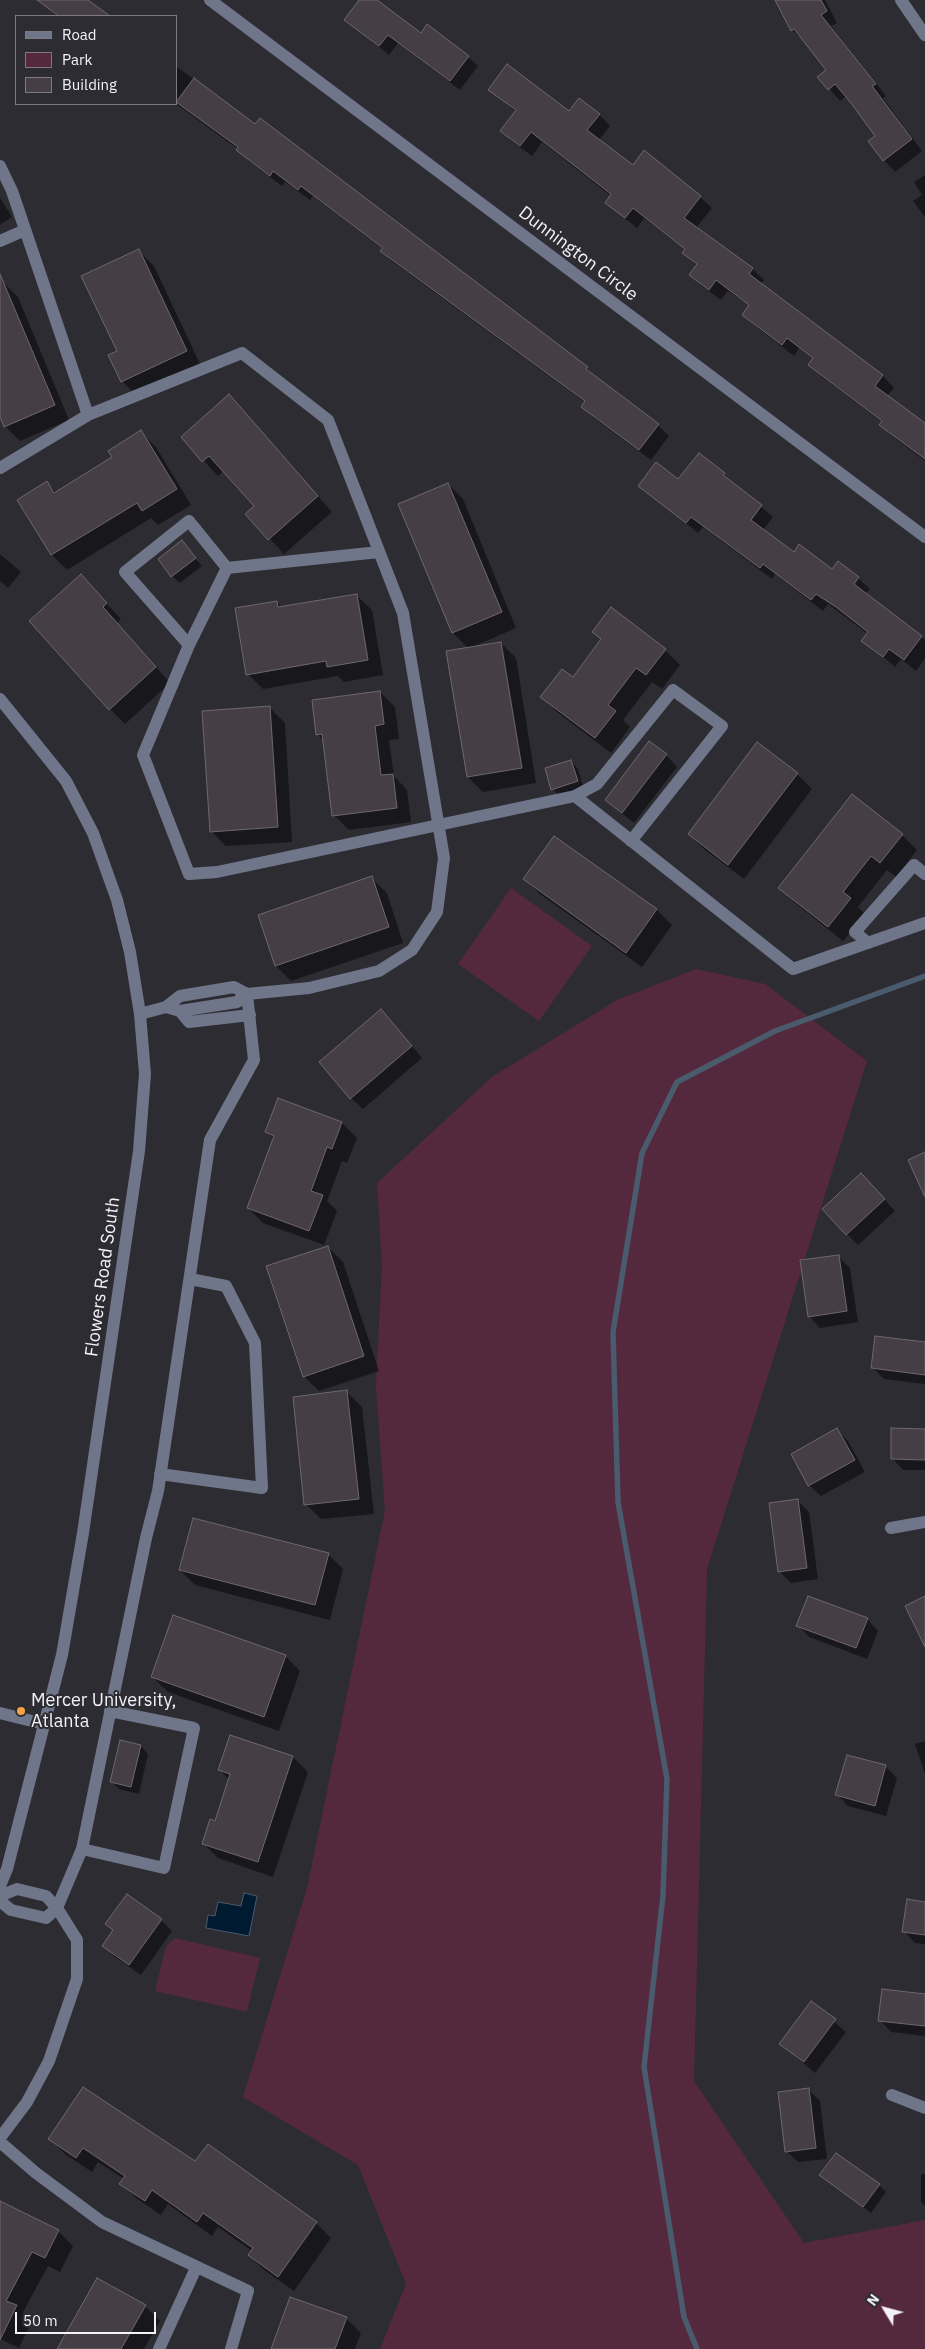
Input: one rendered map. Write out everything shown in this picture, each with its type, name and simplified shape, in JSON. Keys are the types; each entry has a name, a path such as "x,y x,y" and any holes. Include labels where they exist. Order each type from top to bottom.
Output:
{"street":[{"name":"Dunnington Circle","path":"210,0 925,537"},
{"path":"901,0 925,35"},
{"path":"0,166 12,191 88,415"},
{"path":"0,242 25,230"},
{"path":"0,468 88,415 242,352 328,420 403,613 444,858 437,912 412,950 379,971 309,988 247,994 237,1002 180,1011 166,1007"},
{"path":"189,645 125,572 189,521 227,568"},
{"path":"227,568 379,552"},
{"path":"227,568 189,645 143,755 189,874 217,872 576,796 597,784 674,690 722,726 631,841"},
{"name":"Flowers Road South","path":"0,698 66,781 92,833 117,900 130,952 140,1014 145,1074 140,1151 81,1543 62,1655 7,1869 0,1886"},
{"path":"576,796 793,969 925,923"},
{"path":"868,943 855,932 914,865 925,874"},
{"path":"140,1014 166,1007 180,996 234,987 247,994"},
{"path":"0,1901 11,1910 46,1918 57,1908 82,1849 160,1474 210,1140 254,1060 247,994"},
{"path":"180,1011 189,1022 250,1015"},
{"path":"160,1474 262,1488 255,1343 226,1286 190,1279"},
{"path":"891,1528 925,1522"},
{"path":"82,1849 164,1868 194,1728 110,1711"},
{"path":"0,1713 44,1724"},
{"path":"0,1896 17,1889 46,1896 57,1908 77,1940 77,1979 49,2061 27,2102 0,2138"},
{"path":"892,2095 925,2108"},
{"path":"0,2142 36,2173 102,2222 248,2291 231,2349"},
{"path":"159,2349 196,2268"}],"green space":[{"path":"511,888 592,946 539,1021 458,964"},
{"path":"696,969 765,984 867,1061 707,1569 694,2081 804,2243 925,2220 925,2349 380,2349 406,2284 358,2165 243,2097 307,1888 385,1511 376,1385 382,1266 377,1183 492,1077 617,1000"},
{"path":"175,1938 260,1958 247,2012 155,1991 166,1946"}],"water":[{"path":"244,1893 257,1896 249,1936 206,1928 208,1915 215,1916 218,1902 241,1906"}],"building":[{"path":"37,0 88,0 109,15 58,15"},
{"path":"359,0 377,0 421,33 427,24 469,56 450,81 388,35 379,46 344,20"},
{"path":"775,0 821,0 827,11 821,15 876,84 872,86 912,139 883,161 868,141 875,136 851,103 835,84 828,90 817,77 826,70 794,29 791,31"},
{"path":"507,64 569,111 579,98 600,114 587,130 633,165 644,150 701,196 684,218 753,268 749,274 883,375 875,386 925,423 925,459 879,425 882,421 808,365 813,358 787,338 782,345 742,315 749,305 716,280 709,290 689,275 697,264 682,253 685,249 633,208 625,218 605,203 611,194 531,132 520,146 500,131 516,110 488,90"},
{"path":"194,78 255,124 260,118 588,367 586,369 659,424 639,450 581,407 585,401 380,251 383,248 301,186 298,190 273,171 270,176 236,150 238,147 178,103 178,99"},
{"path":"139,249 187,351 121,382 108,355 117,351 81,276"},
{"path":"0,274 55,405 4,427 0,417"},
{"path":"229,394 318,496 268,540 245,514 254,506 209,456 202,462 181,437"},
{"path":"141,430 177,489 142,511 137,503 51,555 17,500 47,481 54,493 112,457 108,451"},
{"path":"699,453 725,473 723,475 762,505 751,520 794,552 799,544 832,569 838,561 859,577 854,584 922,636 904,660 889,649 883,657 861,641 868,632 836,607 816,594 811,600 763,564 760,568 691,517 686,523 638,486 656,462 678,479"},
{"path":"448,483 502,612 452,633 398,504"},
{"path":"182,540 196,558 171,577 158,559"},
{"path":"81,574 107,603 103,607 156,667 109,710 29,621"},
{"path":"357,594 368,660 327,667 326,661 246,675 235,608 277,601 278,607"},
{"path":"611,607 666,649 646,675 636,668 608,705 616,711 595,738 540,697 562,669 573,677 601,639 592,632"},
{"path":"501,642 522,768 467,777 446,651"},
{"path":"380,691 384,724 375,726 381,775 393,774 397,808 332,816 322,734 316,735 312,700"},
{"path":"270,706 278,827 210,832 202,711"},
{"path":"649,741 667,754 622,813 605,800"},
{"path":"757,742 798,773 728,865 688,834"},
{"path":"571,760 578,781 551,790 545,768"},
{"path":"852,794 903,834 880,863 871,856 843,892 851,898 828,927 778,888"},
{"path":"554,836 657,909 626,953 523,879"},
{"path":"372,876 389,927 275,966 258,915"},
{"path":"381,1009 412,1046 350,1099 319,1062"},
{"path":"278,1098 342,1122 332,1149 327,1147 311,1191 323,1195 309,1231 247,1208 274,1136 265,1132"},
{"path":"925,1152 925,1197 908,1160"},
{"path":"861,1173 885,1199 846,1235 822,1209"},
{"path":"328,1246 364,1356 303,1377 266,1266"},
{"path":"839,1255 847,1311 808,1317 800,1260"},
{"path":"875,1336 925,1342 925,1375 871,1368"},
{"path":"347,1390 359,1499 304,1505 293,1397"},
{"path":"837,1428 855,1460 808,1486 791,1454"},
{"path":"891,1428 925,1429 925,1460 891,1459"},
{"path":"798,1499 807,1568 778,1572 769,1503"},
{"path":"193,1518 329,1553 315,1605 179,1570"},
{"path":"808,1596 868,1618 856,1648 796,1626"},
{"path":"925,1596 925,1647 905,1606"},
{"path":"173,1615 286,1655 264,1717 151,1677"},
{"path":"230,1735 293,1756 258,1862 202,1844 210,1819 215,1821 230,1774 218,1770"},
{"path":"120,1740 141,1745 131,1787 110,1782"},
{"path":"847,1755 886,1765 875,1806 835,1795"},
{"path":"127,1894 162,1919 129,1965 102,1946 113,1930 105,1924"},
{"path":"907,1899 925,1902 925,1935 902,1932"},
{"path":"882,1989 925,1994 925,2026 878,2021"},
{"path":"811,2001 836,2019 804,2062 779,2044"},
{"path":"83,2087 195,2161 208,2144 317,2222 278,2277 248,2255 253,2248 203,2213 197,2222 152,2190 145,2201 119,2184 125,2176 83,2148 76,2158 48,2139"},
{"path":"809,2088 816,2148 785,2152 778,2092"},
{"path":"836,2153 880,2184 863,2207 819,2175"},
{"path":"0,2201 59,2230 45,2258 32,2252 6,2301 17,2305 0,2340"},
{"path":"97,2278 146,2305 121,2349 57,2349"},
{"path":"290,2297 347,2317 335,2349 271,2349"}],"waterway":[{"path":"697,2349 684,2317 644,2067 663,1895 667,1779 618,1502 613,1332 642,1153 677,1082 775,1031 925,976"}],"place":[{"name":"Mercer University, Atlanta","path":"21,1711"}]}
